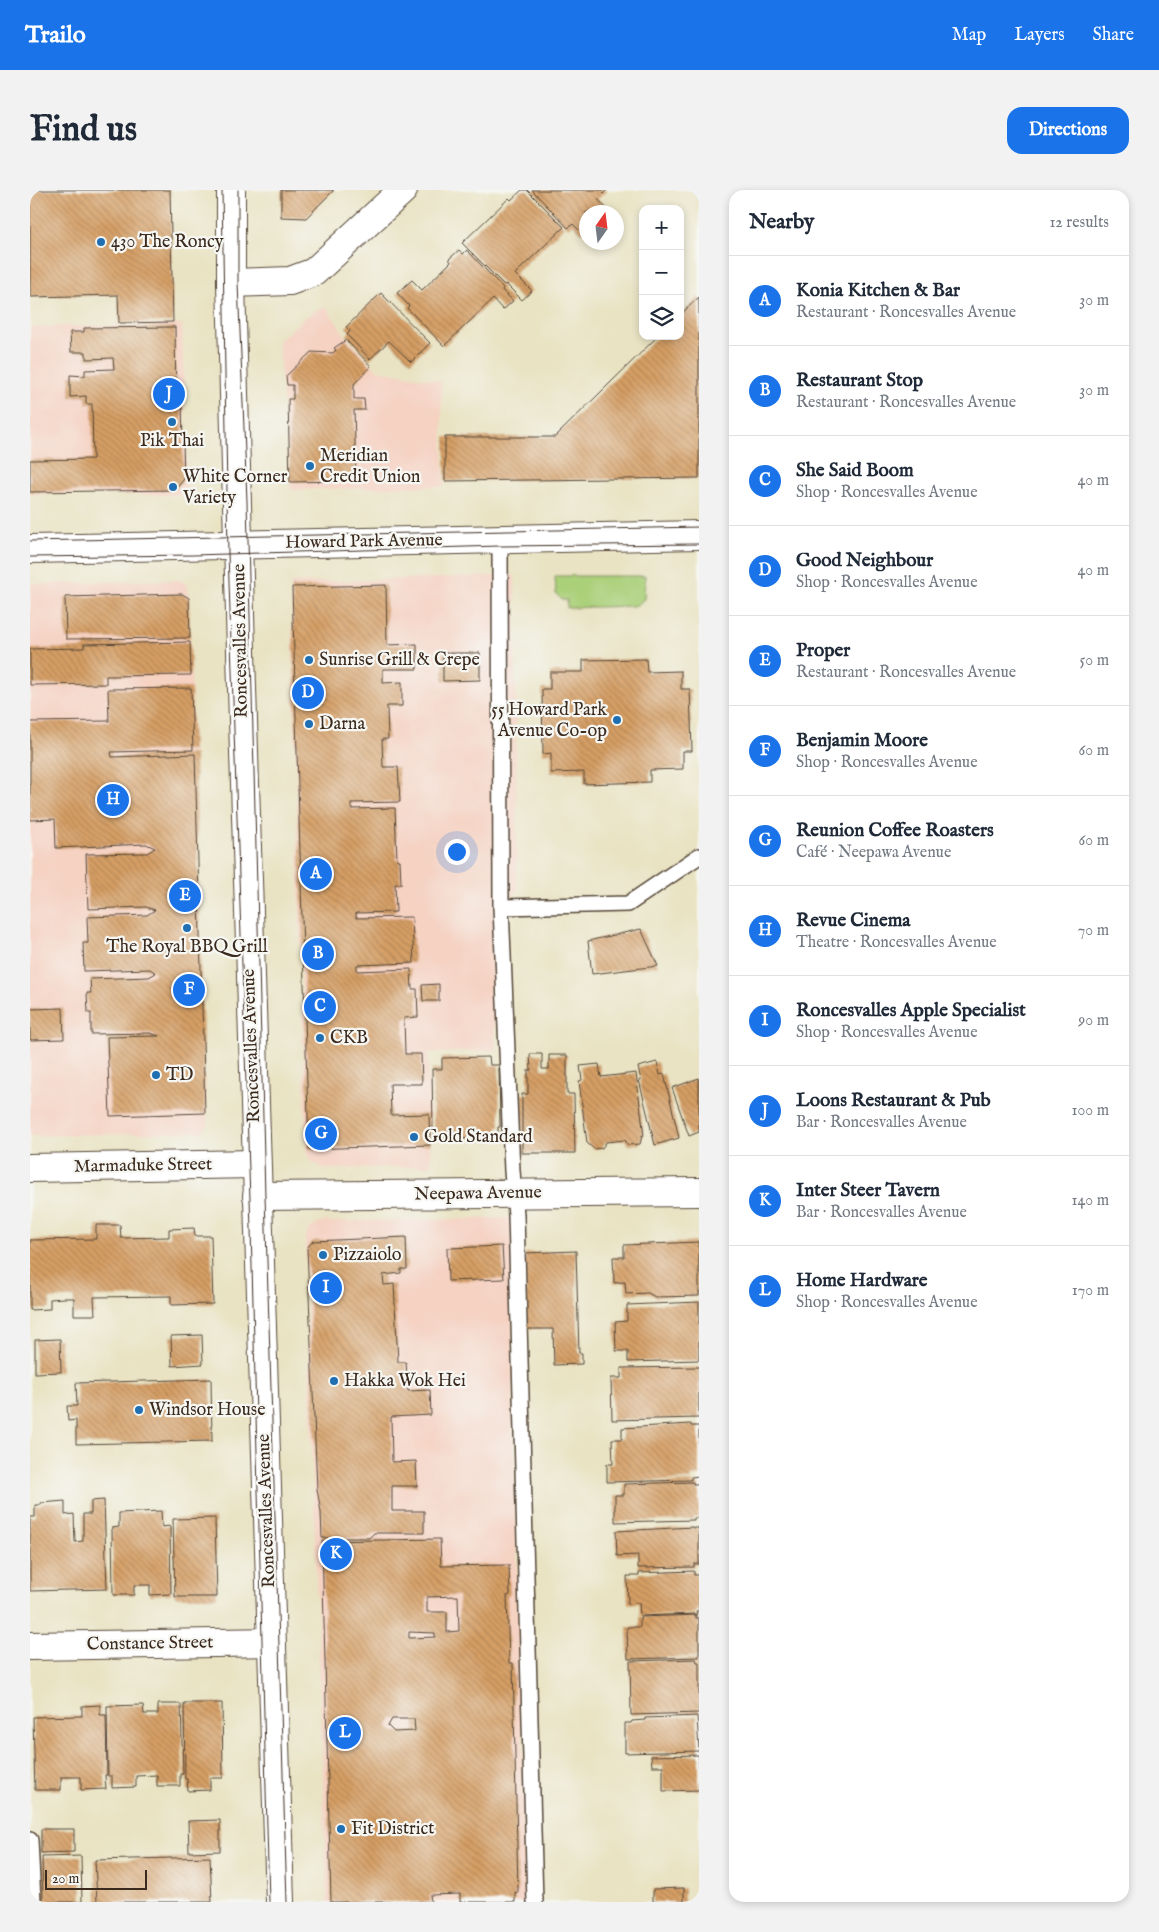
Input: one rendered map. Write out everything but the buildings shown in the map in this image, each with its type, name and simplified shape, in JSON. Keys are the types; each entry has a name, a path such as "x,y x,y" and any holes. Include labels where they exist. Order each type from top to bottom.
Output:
{"street":[{"name":"Roncesvalles Avenue","path":"231,190 231,283 256,1164 280,1902"},
{"path":"231,283 290,281 314,272 403,190"},
{"name":"Howard Park Avenue","path":"30,549 699,535"},
{"name":"Marmaduke Street","path":"30,1168 256,1164"},
{"name":"Neepawa Avenue","path":"257,1196 699,1192"},
{"name":"Constance Street","path":"30,1646 271,1642"}],"lane":[{"path":"500,539 501,907 516,1215 535,1902"},
{"path":"501,907 628,904 699,856"},
{"path":"30,1840 32,1897"}],"shaded area":[{"path":"326,307 347,338 377,370 441,381 444,486 291,490 278,341 307,316"},
{"path":"182,324 187,486 182,495 30,494 30,327"},
{"path":"515,575 517,892 494,915 495,1050 428,1053 431,1166 326,1169 311,1162 306,1151 291,583"},
{"path":"180,580 188,586 189,598 202,1034 208,1124 200,1132 30,1136 30,584"},
{"path":"512,1218 513,1431 528,1902 327,1902 305,1237 309,1230 319,1222"}],"green space":[{"path":"555,576 645,576 644,599 637,605 632,606 567,608 567,600 562,600 556,594"}],"tram line":[{"path":"222,190 228,553 251,1229 269,1902"},
{"path":"238,190 238,283 247,501 265,1196 287,1902"},
{"path":"30,541 699,527"},
{"path":"30,557 193,555 500,546 699,544"}],"place":[{"name":"430 The Roncy","path":"101,242"},
{"name":"Loons Restaurant & Pub","path":"169,394"},
{"name":"Pik Thai","path":"172,422"},
{"name":"Meridian Credit Union","path":"310,466"},
{"name":"White Corner Variety","path":"173,487"},
{"name":"Sunrise Grill & Crepe","path":"309,660"},
{"name":"Good Neighbour","path":"308,693"},
{"name":"55 Howard Park Avenue Co-op","path":"617,720"},
{"name":"Darna","path":"309,724"},
{"name":"Revue Cinema","path":"113,800"},
{"name":"Konia Kitchen & Bar","path":"316,874"},
{"name":"Proper","path":"185,896"},
{"name":"The Royal BBQ Grill","path":"187,928"},
{"name":"Restaurant Stop","path":"318,954"},
{"name":"Benjamin Moore","path":"189,990"},
{"name":"She Said Boom","path":"320,1007"},
{"name":"CKB","path":"320,1038"},
{"name":"TD","path":"156,1075"},
{"name":"Reunion Coffee Roasters","path":"321,1134"},
{"name":"Gold Standard","path":"414,1137"},
{"name":"Pizzaiolo","path":"323,1255"},
{"name":"Roncesvalles Apple Specialist","path":"326,1288"},
{"name":"Hakka Wok Hei","path":"334,1381"},
{"name":"Windsor House","path":"139,1410"},
{"name":"Inter Steer Tavern","path":"336,1554"},
{"name":"Home Hardware","path":"345,1733"},
{"name":"Fit District","path":"341,1829"}]}
